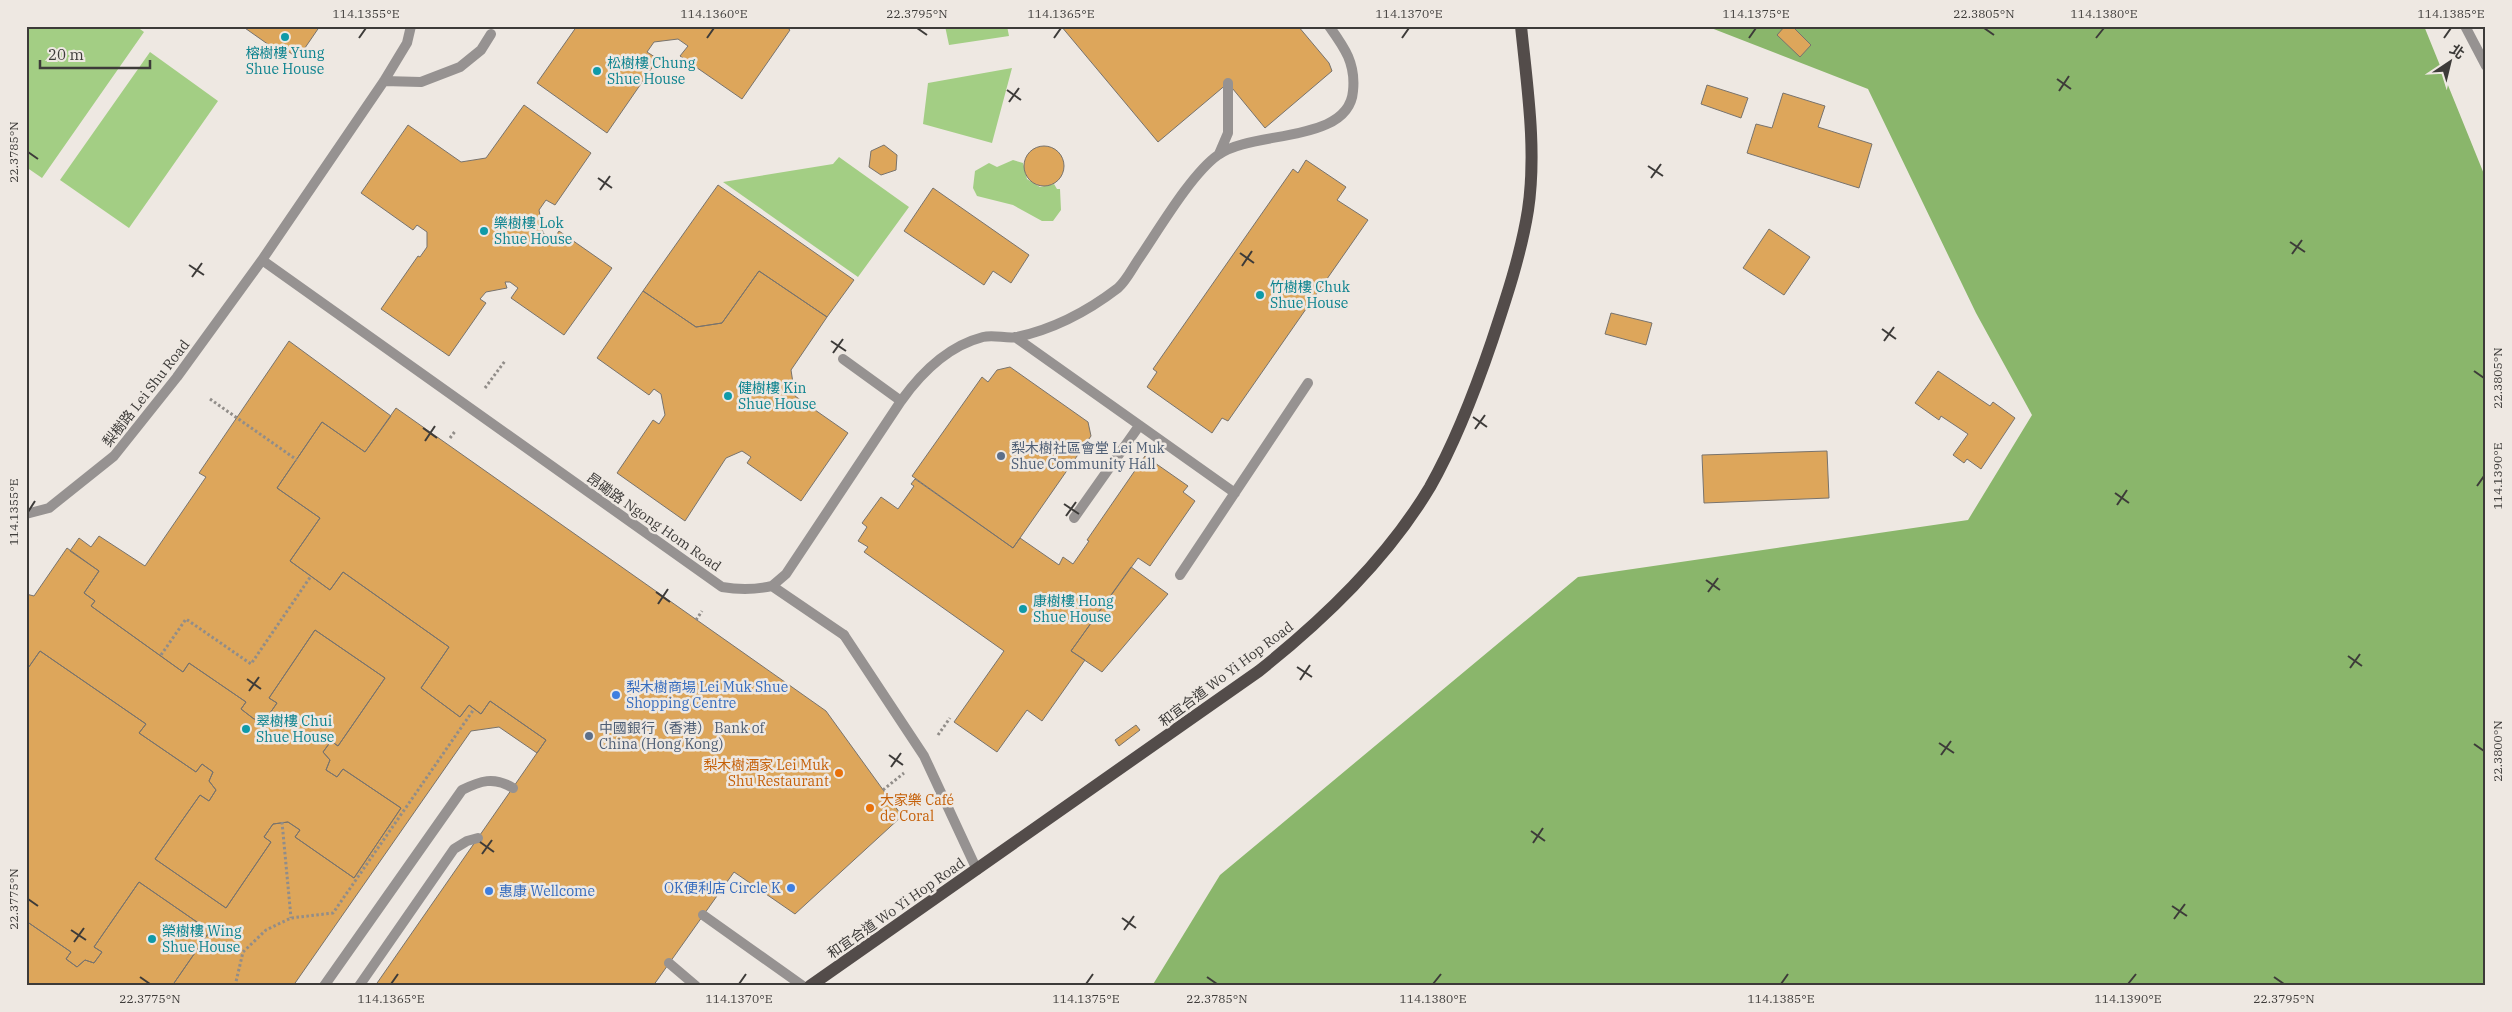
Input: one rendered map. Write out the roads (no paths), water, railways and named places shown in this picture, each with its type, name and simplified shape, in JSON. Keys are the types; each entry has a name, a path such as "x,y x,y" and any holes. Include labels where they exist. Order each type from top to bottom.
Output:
{"main road":[{"name":"和宜合道 Wo Yi Hop Road","path":"810,986 1190,720 1302,636 1342,598 1373,562 1429,488 1475,391 1502,312 1528,210 1531,147 1521,26"}],"street":[{"name":"梨樹路 Lei Shu Road","path":"26,514 49,508 114,456 177,377 262,260 384,81 407,43 411,26"},
{"path":"1219,154 1244,144 1301,133 1338,119 1352,103 1354,82 1348,53 1328,26"},
{"path":"2465,26 2486,66"},
{"path":"384,81 421,82 460,67 481,50 492,34"},
{"path":"976,870 924,756 844,635 772,586 786,574 912,385 933,364 953,350 983,337 1015,337 1069,320 1120,286 1196,177 1219,154 1228,133 1228,83"},
{"name":"昂磡路 Ngong Hom Road","path":"262,260 722,587 757,590 772,586"},
{"path":"1015,337 1234,493"},
{"path":"843,360 901,401"},
{"path":"1180,575 1308,383"},
{"path":"1074,518 1139,426"},
{"path":"324,986 462,790 481,780 504,782 513,788"},
{"path":"359,986 454,849 467,841 478,838"},
{"path":"703,915 803,986"},
{"path":"669,963 696,986"}],"place":[{"name":"榕樹樓 Yung Shue House","path":"285,37"},
{"name":"松樹樓 Chung Shue House","path":"597,71"},
{"name":"樂樹樓 Lok Shue House","path":"484,231"},
{"name":"竹樹樓 Chuk Shue House","path":"1260,295"},
{"name":"健樹樓 Kin Shue House","path":"728,396"},
{"name":"梨木樹社區會堂 Lei Muk Shue Community Hall","path":"1001,456"},
{"name":"康樹樓 Hong Shue House","path":"1023,609"},
{"name":"梨木樹商場 Lei Muk Shue Shopping Centre","path":"616,695"},
{"name":"翠樹樓 Chui Shue House","path":"246,729"},
{"name":"中國銀行（香港） Bank of China (Hong Kong)","path":"589,736"},
{"name":"梨木樹酒家 Lei Muk Shu Restaurant","path":"839,773"},
{"name":"大家樂 Café de Coral","path":"870,808"},
{"name":"OK便利店 Circle K","path":"791,888"},
{"name":"惠康 Wellcome","path":"489,891"},
{"name":"榮樹樓 Wing Shue House","path":"152,939"}]}
